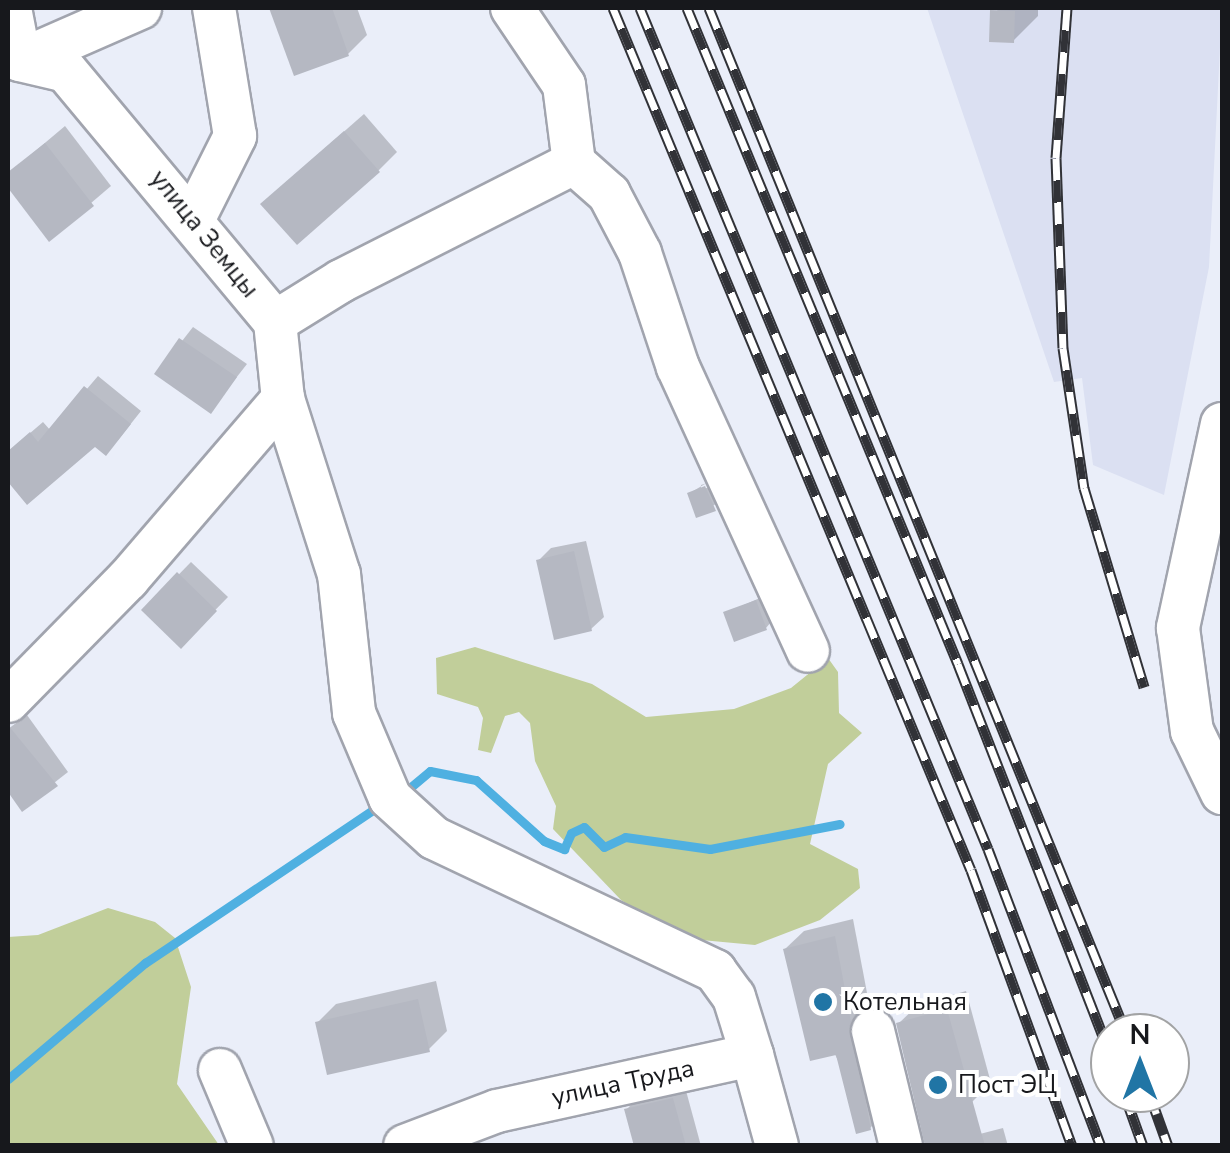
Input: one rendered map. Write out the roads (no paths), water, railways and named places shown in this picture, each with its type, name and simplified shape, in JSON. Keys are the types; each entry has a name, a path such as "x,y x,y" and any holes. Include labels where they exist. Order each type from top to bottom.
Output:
{"street":[{"path":"10,8 14,61 140,8"},
{"path":"194,218 235,136 214,8"},
{"path":"512,8 564,86 574,163 609,194 640,253 678,367 808,651"},
{"name":"улица Земцы","path":"14,61 66,70 194,218 275,322 341,281 574,163"},
{"path":"275,322 283,398 339,574 354,713 390,798 434,838 715,971 734,997 777,1146"},
{"path":"8,700 128,579 283,398"},
{"path":"1222,424 1178,628 1192,731 1222,793"},
{"path":"873,1031 901,1146"},
{"name":"улица Труда","path":"405,1146 497,1111 752,1055"},
{"path":"220,1070 252,1146"}],"waterway":[{"path":"406,791 430,771 476,780 544,841 564,849 571,833 584,827 604,847 625,837 710,849 840,824"},
{"path":"8,1079 145,963 379,806"}],"railway":[{"path":"613,8 971,870 1072,1146"},
{"path":"640,8 988,849 1101,1146"},
{"path":"687,8 958,664 1094,1013"},
{"path":"709,8 1118,1013"},
{"path":"1067,8 1056,158 1063,348 1084,488 1144,687"},
{"path":"1131,1113 1143,1146"},
{"path":"1156,1113 1168,1146"}],"place":[{"name":"Котельная","path":"823,1002"},
{"name":"Пост ЭЦ","path":"938,1085"}]}
